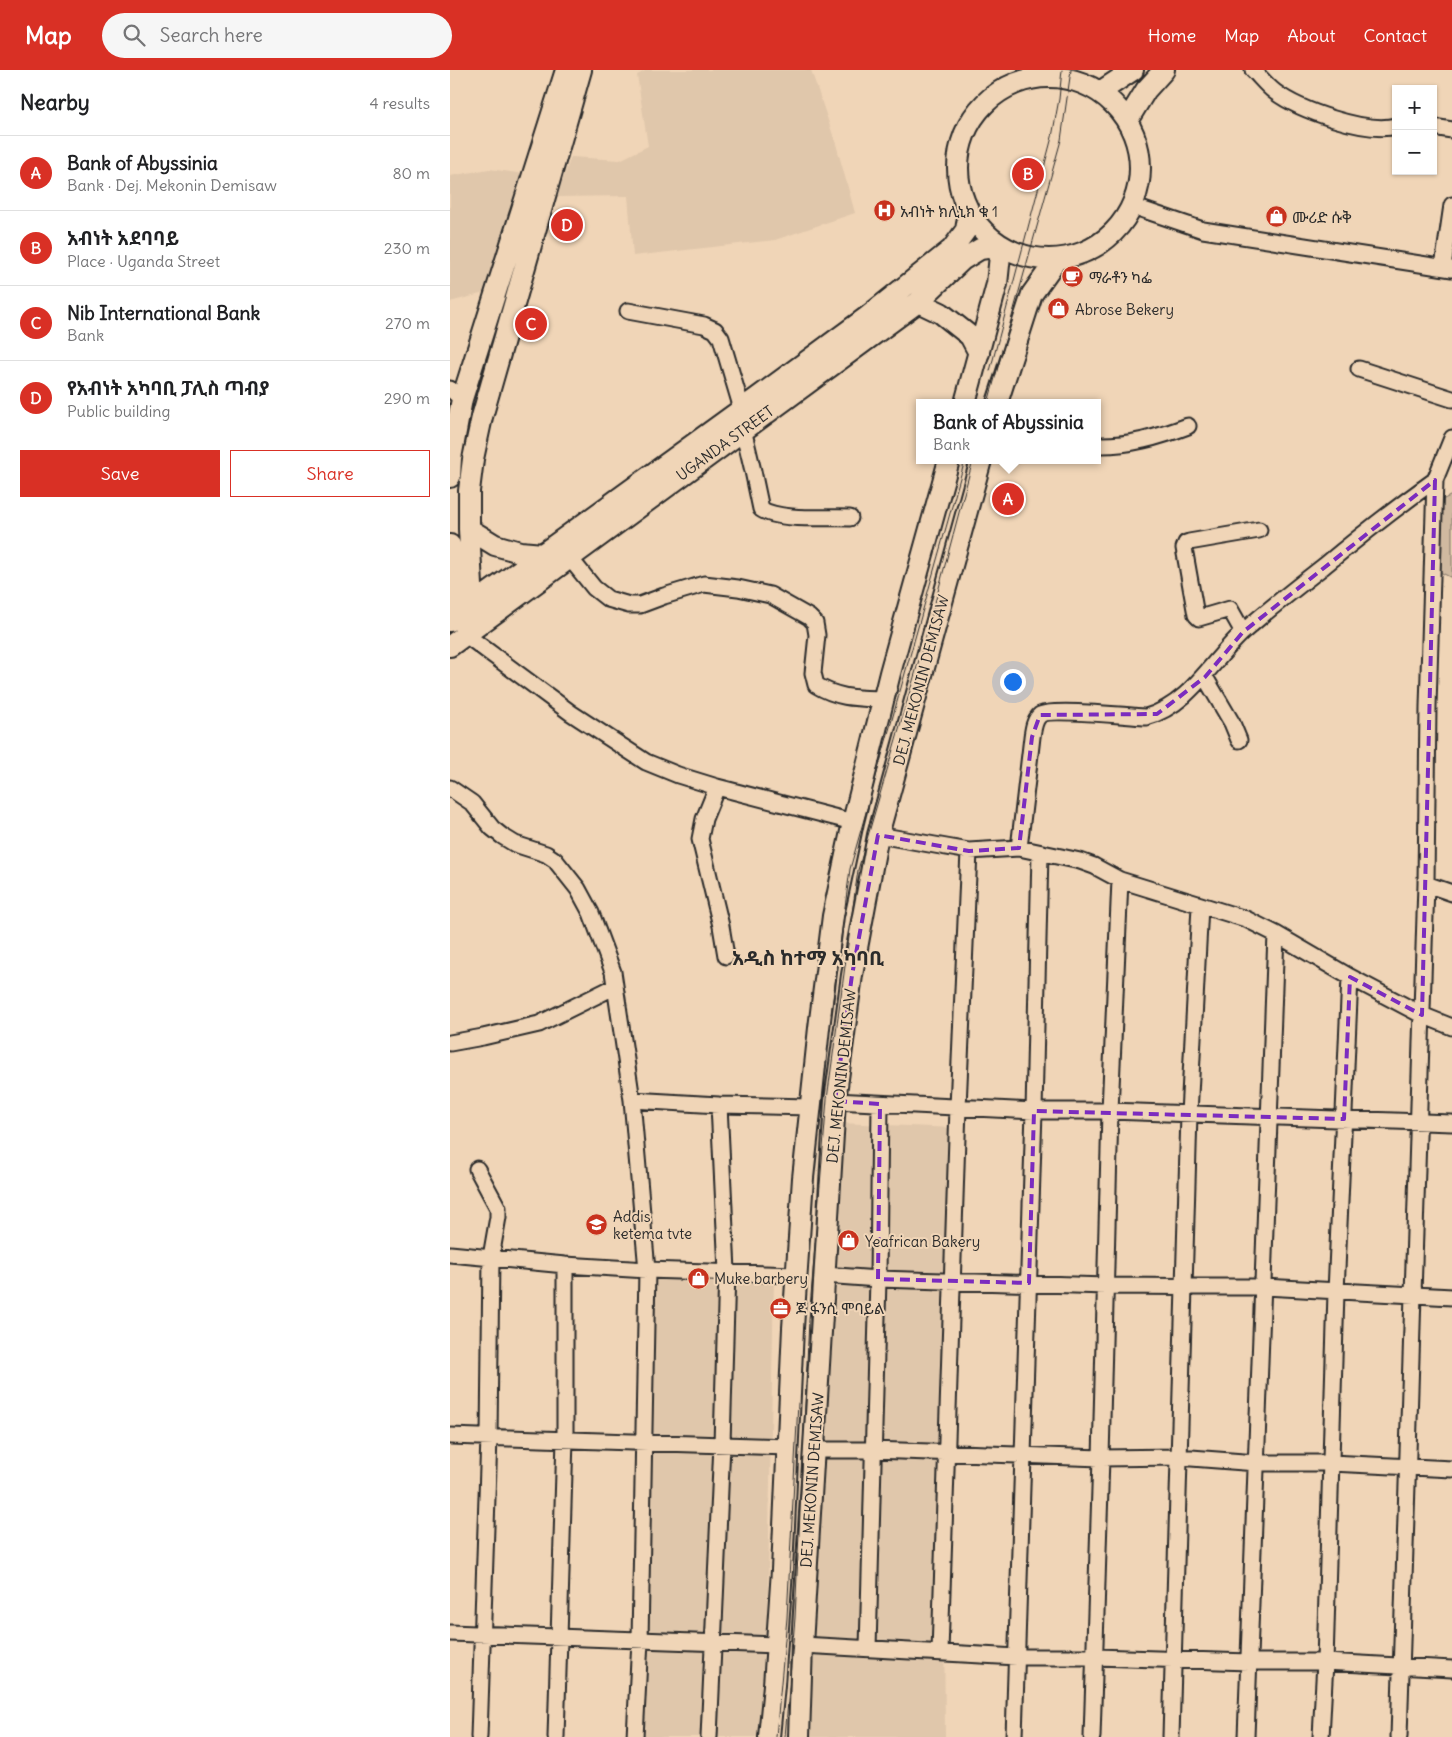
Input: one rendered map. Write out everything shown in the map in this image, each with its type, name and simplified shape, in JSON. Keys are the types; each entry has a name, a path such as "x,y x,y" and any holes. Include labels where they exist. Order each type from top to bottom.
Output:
{"main road":[{"path":"450,478 456,394 566,70"},
{"path":"461,613 469,529 470,491 482,417 581,70"},
{"path":"1091,83 1115,105 1127,120 1136,141 1140,163 1139,185 1132,206 1122,223 1109,237 1094,248 1076,255 1057,259 1037,258 1018,254 1001,246 983,232 969,212 961,193 957,169 960,146 969,123 983,104 1002,90 1025,80 1048,74 1091,83 1133,70"},
{"path":"1127,120 1146,90 1164,70"},
{"name":"UGANDA STREET","path":"461,613 742,409 867,316 952,249 966,230 969,212"},
{"path":"966,399 998,278 1001,246"},
{"name":"UGANDA STREET","path":"465,635 918,302 962,260 980,249 1001,246"},
{"path":"998,399 1032,294 1057,259"},
{"path":"918,302 940,314 970,336 979,354"},
{"name":"DEJ. MEKONIN DEMISAW","path":"768,1737 777,1645 797,1275 810,1107 833,916 853,822 884,699 948,464"},
{"name":"DEJ. MEKONIN DEMISAW","path":"798,1737 835,1101 852,975 878,835 980,464"},
{"path":"469,529 495,545 520,552 543,554"},
{"path":"450,545 465,635"}],"street":[{"path":"1253,70 1275,92 1309,110 1335,119 1366,126 1379,128 1392,126"},
{"path":"1437,128 1452,130"},
{"path":"1132,206 1203,230 1447,268 1452,205"},
{"path":"628,311 704,325 715,330 721,338 742,409"},
{"path":"1359,369 1452,399"},
{"path":"1101,445 1132,443 1162,436 1188,426"},
{"path":"743,430 754,470 761,509 766,513 779,516 850,518"},
{"path":"1399,1737 1426,884 1428,706 1435,480 1452,438"},
{"path":"1019,848 1032,737 1034,727 1040,716 1045,713 1146,717 1157,714 1173,704 1205,677 1243,632 1374,525 1435,480"},
{"path":"1243,632 1230,609 1204,618 1199,618 1196,615 1184,548 1186,543 1189,542 1259,530"},
{"path":"569,557 601,594 608,599 629,605 640,605 704,584 738,588 770,595 809,617 815,623 817,635 813,673 816,685 829,693 848,698 884,699"},
{"path":"465,635 571,713 624,748 661,768 717,787 853,822"},
{"path":"1205,677 1232,723 1239,740"},
{"path":"717,787 704,819 700,839 721,926 726,956"},
{"path":"450,788 472,803 492,828 502,836 515,844 546,854 555,860 578,890 591,913 612,972 632,1100 648,1270 640,1640 635,1737"},
{"path":"878,835 969,852 1019,848 1080,861 1120,880 1246,919 1276,934 1350,977 1422,1014 1452,1027"},
{"path":"940,1652 958,1107 969,852"},
{"path":"1014,1737 1024,1455 1040,853"},
{"path":"1092,1737 1096,1657 1110,1111 1120,880"},
{"path":"1426,884 1452,893"},
{"path":"1171,1737 1189,1114 1200,906"},
{"path":"1246,1737 1276,934"},
{"path":"1321,1737 1336,1292 1350,977"},
{"path":"450,1043 539,1024 614,987"},
{"path":"632,1100 719,1105 810,1107"},
{"path":"835,1101 1034,1111 1110,1111 1452,1123"},
{"path":"868,1648 878,1279 880,1104"},
{"path":"709,1737 722,1444 726,1271 719,1105"},
{"path":"477,1169 498,1208 491,1257 489,1437 479,1737"},
{"path":"450,1254 565,1265 797,1275"},
{"path":"556,1737 565,1439 565,1265"},
{"path":"824,1275 878,1279 1106,1286 1263,1287 1452,1297"},
{"path":"450,1436 789,1447"},
{"path":"815,1450 872,1450 1101,1458 1178,1457 1257,1463 1331,1463 1452,1469"},
{"path":"450,1633 777,1645"},
{"path":"802,1645 1017,1657 1325,1662 1452,1669"}],"highlighted area":[{"path":"1435,480 1422,1015 1350,977 1344,1119 1034,1111 1029,1283 878,1279 880,1104 835,1101 852,975 878,835 969,851 1019,848 1032,737 1040,715 1157,714 1205,677 1243,632"}],"shaded area":[{"path":"647,70 811,70 836,144 855,213 775,240 633,256 628,196 556,197 571,157 620,160 648,146 637,75"},
{"path":"489,169 524,174 488,292 450,302 450,176"},
{"path":"1452,495 1452,578 1438,571 1442,500"},
{"path":"840,1123 955,1128 944,1613 945,1737 811,1737 817,1517 836,1300"},
{"path":"654,1267 774,1278 765,1737 640,1737"}],"tram line":[{"path":"990,371 1052,137 1062,70"},
{"path":"989,399 1061,140 1071,70"},
{"path":"831,1014 850,869 964,464"},
{"path":"785,1737 795,1618 809,1320 827,1099 858,870 928,629 972,464"},
{"path":"776,1737 787,1618 798,1403"}],"place":[{"name":"አብነት አደባባይ","path":"1028,174"},
{"name":"አብነት ክሊኒክ ቁ 1","path":"884,211"},
{"name":"ሙሪድ ሱቅ","path":"1276,217"},
{"name":"የአብነት አካባቢ ፓሊስ ጣብያ","path":"567,225"},
{"name":"ማራቶን ካፌ","path":"1073,277"},
{"name":"Abrose Bekery","path":"1059,309"},
{"name":"Nib International Bank","path":"531,324"},
{"name":"Bank of Abyssinia","path":"1008,499"},
{"name":"Addis ketema tvte","path":"597,1225"},
{"name":"Yeafrican Bakery","path":"849,1241"},
{"name":"Muke barbery","path":"698,1278"},
{"name":"ጆ ፋንሲ ሞባይል","path":"780,1308"}],"district":[{"name":"አዲስ ከተማ አካባቢ","path":"808,957"}]}
